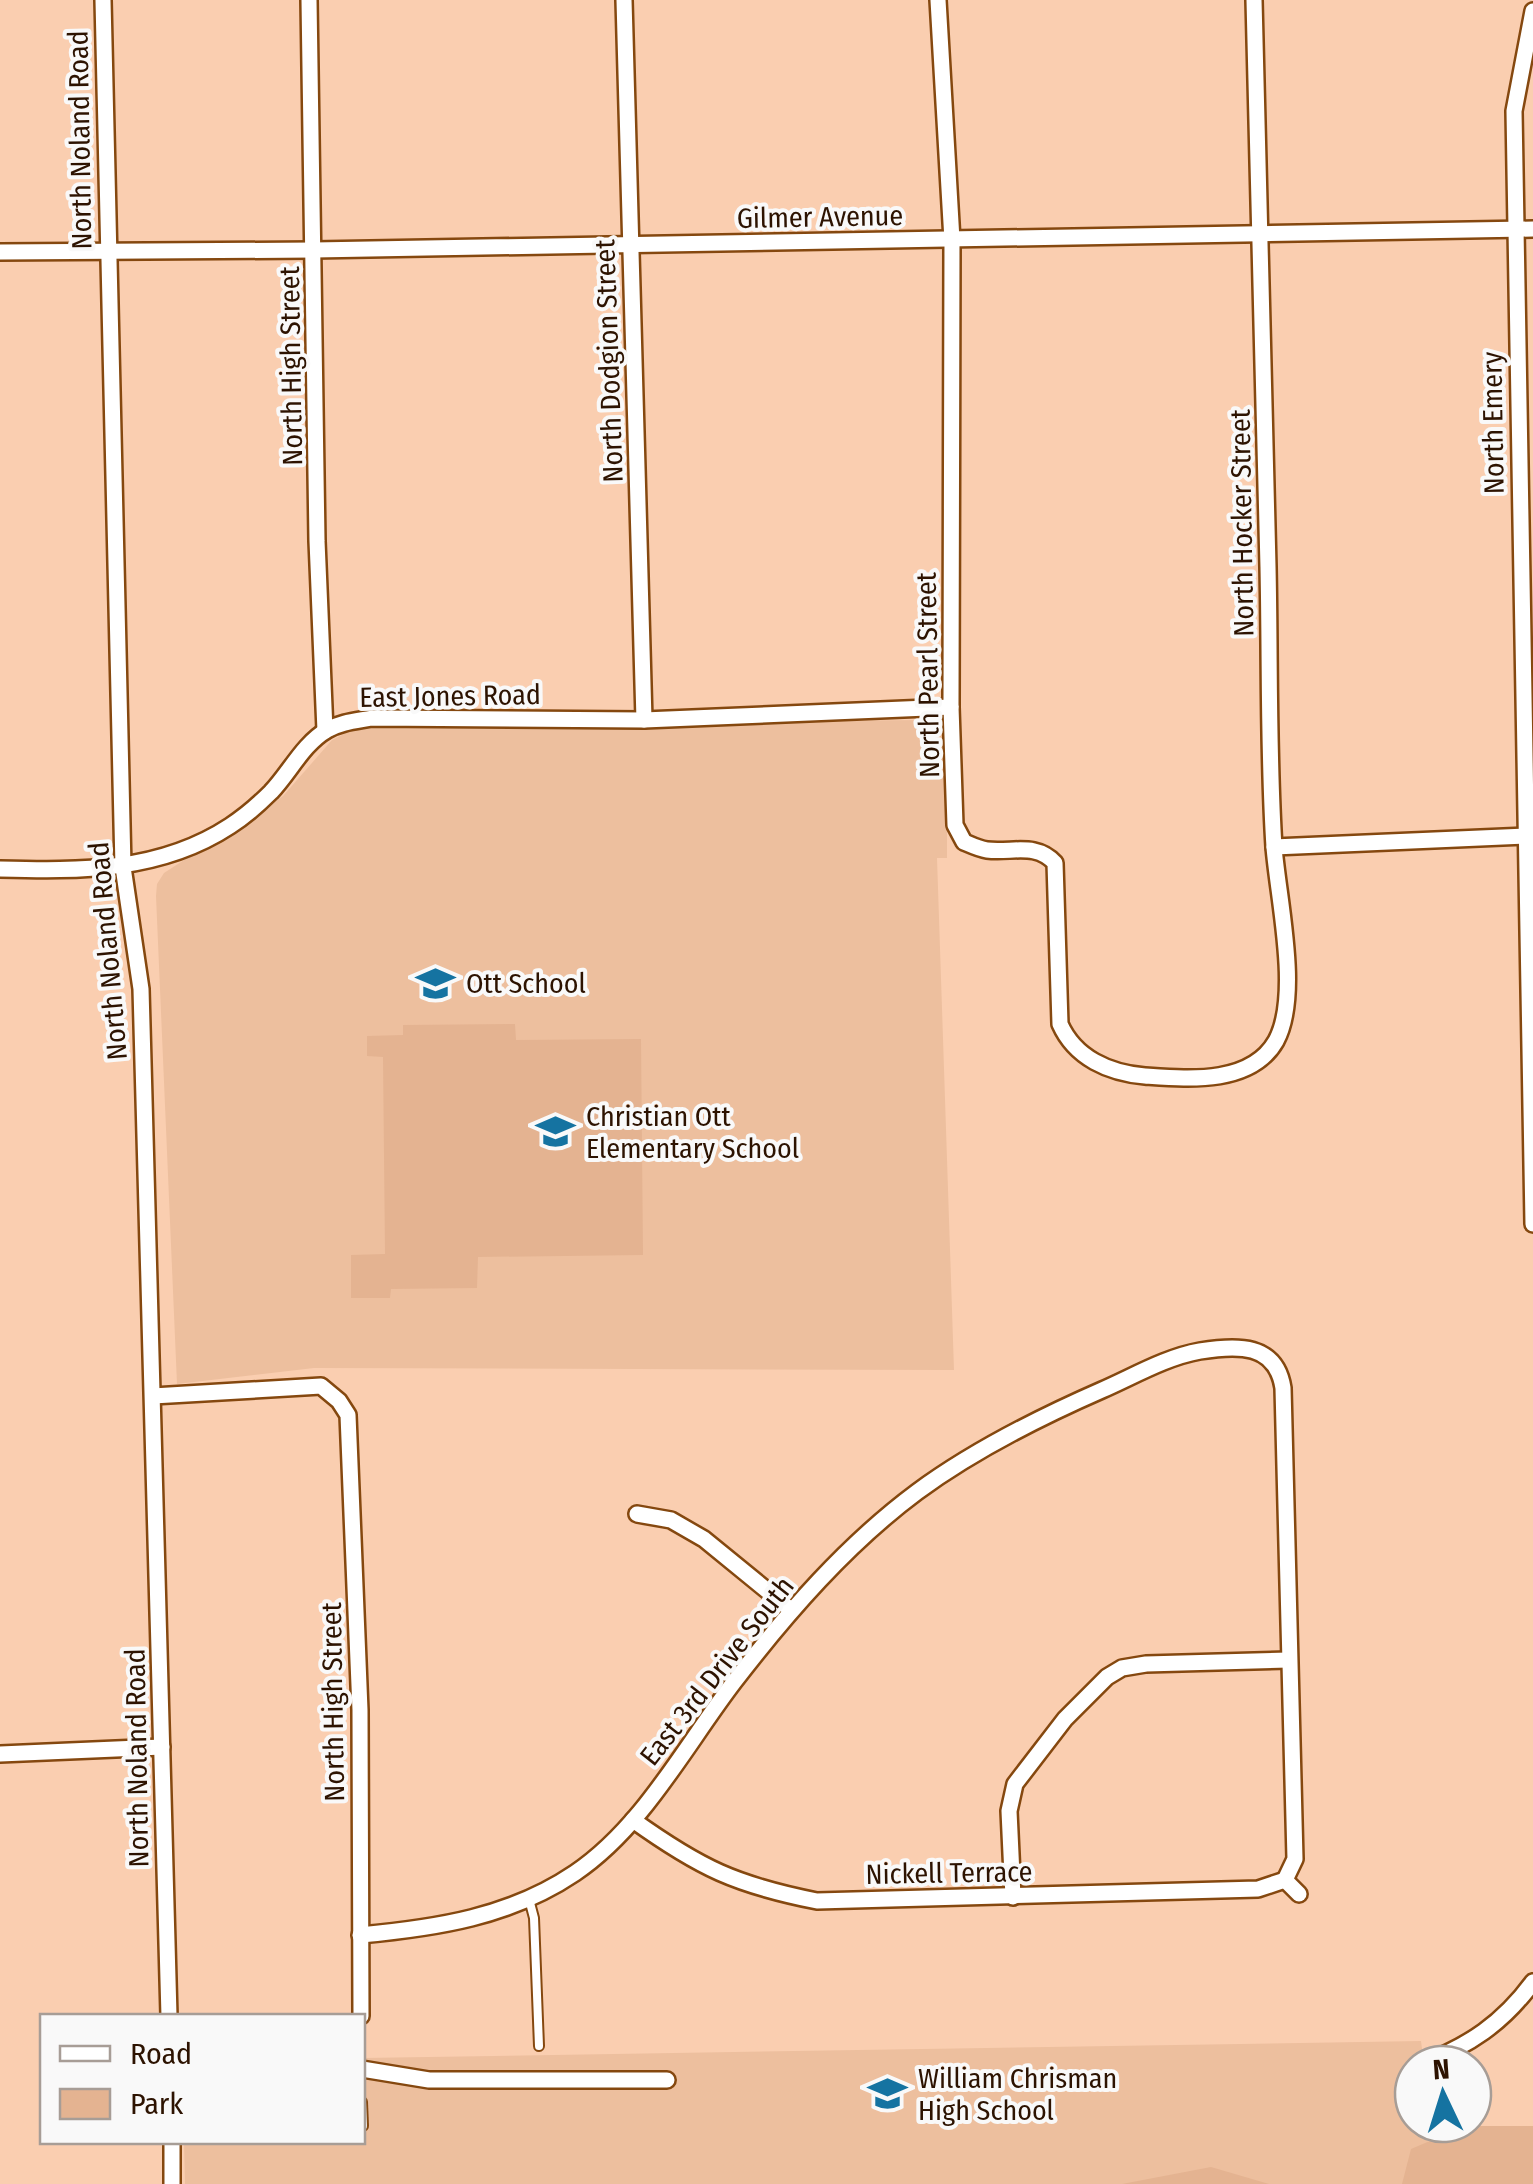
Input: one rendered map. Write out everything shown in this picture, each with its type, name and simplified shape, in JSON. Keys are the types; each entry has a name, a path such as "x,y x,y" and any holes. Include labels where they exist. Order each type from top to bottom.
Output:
{"street":[{"name":"North Noland Road","path":"103,0 123,867 141,989 169,2014"},
{"name":"North High Street","path":"308,0 317,541 325,730"},
{"name":"North Dodgion Street","path":"624,0 644,720"},
{"name":"North Pearl Street","path":"938,0 952,240 954,824 964,842 985,850 1029,849 1046,853 1055,863 1060,1024 1072,1046 1088,1058 1129,1074 1172,1078 1216,1076 1256,1065 1275,1042"},
{"name":"North Hocker Street","path":"1254,0 1274,847 1287,993 1284,1020 1275,1042"},
{"name":"North Emery","path":"1533,11 1514,111 1533,1224"},
{"name":"Gilmer Avenue","path":"0,252 1533,229"},
{"name":"East Jones Road","path":"0,870 123,867 184,850 230,826 270,792 308,745 325,730 343,722 372,718 644,720 951,707"},
{"path":"1274,847 1526,836"},
{"name":"East 3rd Drive South","path":"360,1935 435,1928 528,1899 577,1872 633,1820 732,1684 792,1610 916,1492 1044,1415 1182,1354 1246,1348 1268,1357 1280,1370 1288,1508 1288,1660"},
{"name":"North High Street","path":"152,1396 321,1386 348,1415 360,1710 361,2014"},
{"path":"638,1514 670,1520 704,1539 792,1610"},
{"path":"1013,1897 1009,1812 1015,1784 1065,1718 1107,1678 1122,1668 1146,1664 1288,1660 1295,1859 1284,1880 1299,1894"},
{"path":"0,1754 162,1748"},
{"name":"Nickell Terrace","path":"633,1820 679,1854 719,1875 762,1890 817,1901 1258,1890 1284,1880"},
{"path":"1467,2044 1492,2028 1533,1982"},
{"path":"365,2069 430,2080 667,2080"},
{"path":"172,2144 172,2184"}],"lane":[{"path":"528,1899 534,1918 538,2046"}],"shaded area":[{"name":"Christian Ott Elementary School","path":"928,720 942,728 947,746 947,858 937,858 954,1370 314,1368 177,1384 156,896 164,873 283,796 332,740 356,728 384,724"},
{"name":"William Chrisman High School","path":"1421,2041 1421,2044 1393,2044 1393,2144 1429,2144 1430,2184 185,2184 184,2144 365,2144 365,2058"}],"green space":[{"path":"515,1024 516,1040 641,1039 643,1255 478,1257 477,1288 391,1289 390,1298 351,1298 351,1255 385,1254 383,1057 367,1056 367,1036 403,1035 403,1025"},
{"path":"1493,2126 1533,2126 1533,2184 1402,2184 1411,2149 1423,2144 1493,2144"},
{"path":"1211,2167 1269,2184 1122,2184"}],"place":[{"name":"Ott School","path":"436,983"},
{"name":"Christian Ott Elementary School","path":"556,1132"},
{"name":"William Chrisman High School","path":"888,2094"}]}
